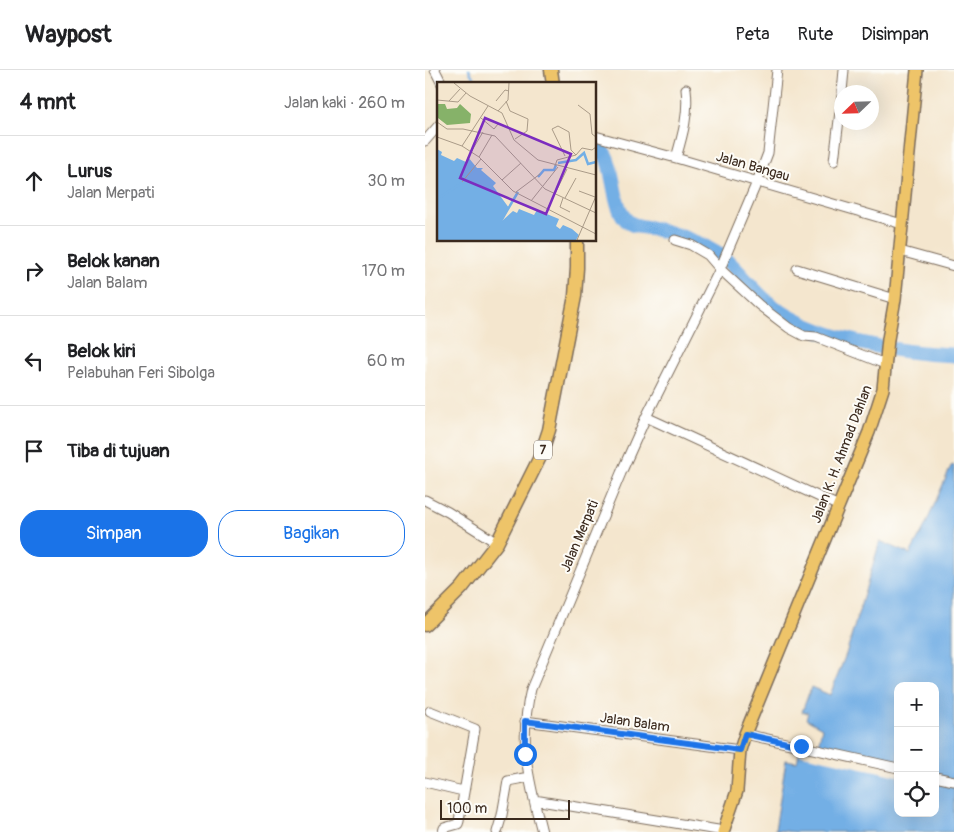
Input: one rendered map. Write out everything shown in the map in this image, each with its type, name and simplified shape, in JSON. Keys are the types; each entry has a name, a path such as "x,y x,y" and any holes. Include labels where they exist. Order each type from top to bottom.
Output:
{"highway":[{"name":"7","path":"425,625 462,588 497,544 541,457 549,430 575,296 577,241"}],"main road":[{"name":"Jalan K. H. Ahmad Dahlan","path":"723,832 737,791 740,750 745,734 839,506 883,389 888,339 895,299 917,70"}],"street":[{"path":"435,70 441,82"},
{"name":"Jalan Merpati","path":"541,832 525,754 527,703 536,673 646,417 721,267 757,182 768,153 777,70"},
{"path":"843,85 845,70"},
{"path":"676,158 685,130 688,103 686,88"},
{"path":"425,142 437,127"},
{"path":"834,161 838,130"},
{"name":"Jalan Bangau","path":"596,136 902,224"},
{"path":"675,240 691,245 708,255 759,305 789,328 804,336 816,337 885,362"},
{"path":"899,250 954,266"},
{"path":"797,268 895,299"},
{"path":"646,417 839,506"},
{"path":"425,500 448,512 497,544"},
{"path":"430,710 475,729 458,824 444,828 443,832"},
{"name":"Jalan Balam","path":"525,721 740,750"},
{"path":"745,734 894,767"},
{"path":"497,832 508,781 529,777"},
{"path":"939,778 954,781"},
{"path":"425,782 463,791"},
{"path":"534,800 723,832"}],"water":[{"path":"954,465 954,832 795,832 775,830 786,760 797,762 802,740 818,745 822,728 806,719 808,713 802,712 811,687 830,695 846,654 880,541 910,554 925,526 951,466"}],"pier":[{"path":"802,740 894,761 894,775 799,754"}],"waterway":[{"path":"469,70 476,82"},
{"path":"596,147 606,156 609,163 617,202 624,218 635,225 678,236 716,252 731,264 756,292 789,316 810,327 858,342 908,351 954,355"}],"route":[{"path":"525,754 525,721 740,750 745,734 801,746"}]}
